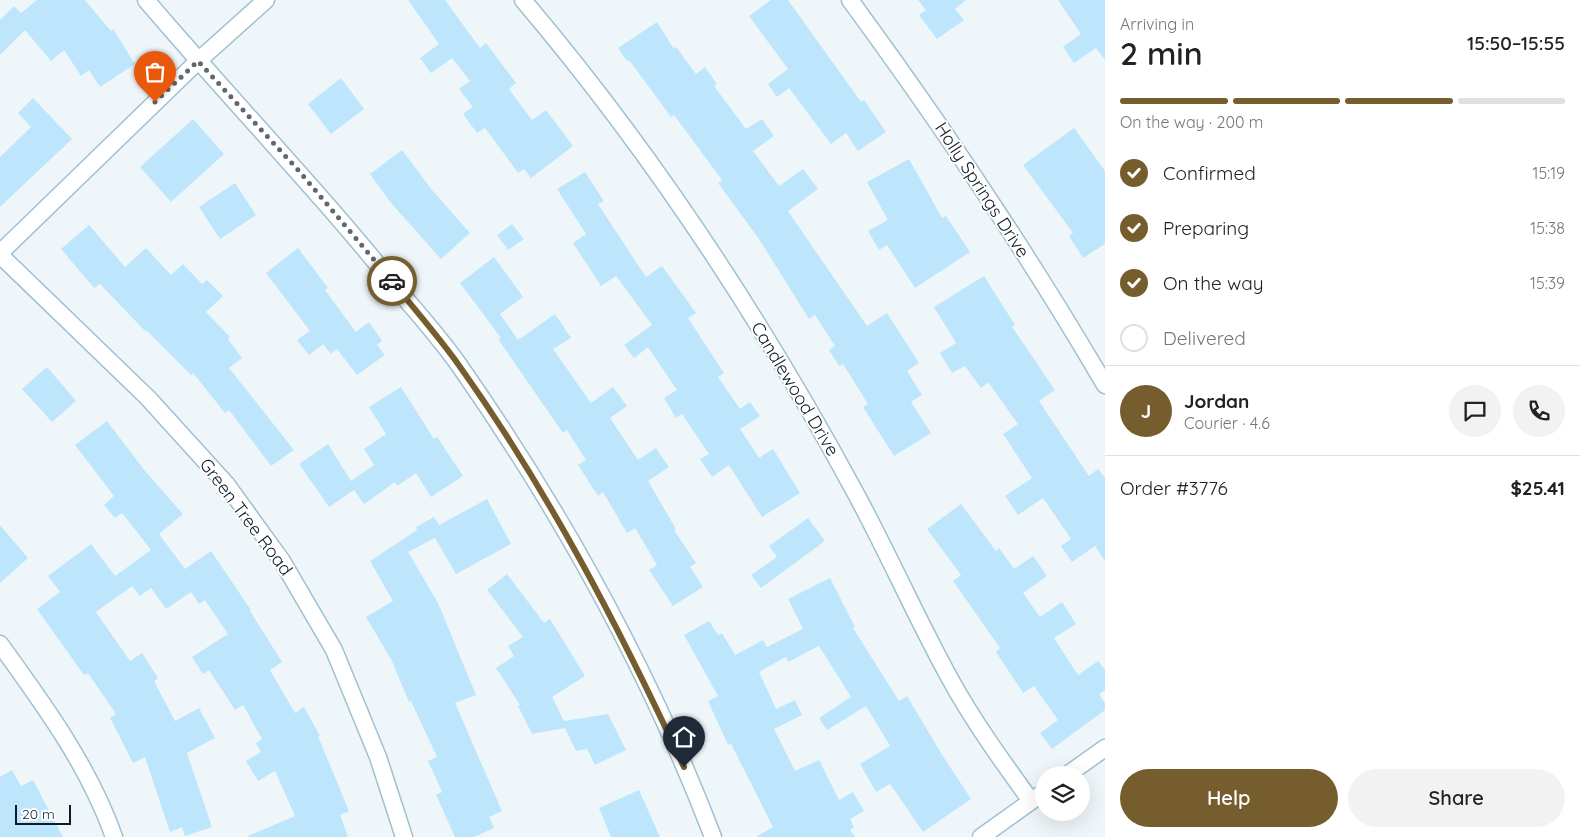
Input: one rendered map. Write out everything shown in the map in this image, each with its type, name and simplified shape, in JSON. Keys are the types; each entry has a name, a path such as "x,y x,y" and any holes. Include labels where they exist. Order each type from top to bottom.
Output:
{"street":[{"path":"146,0 198,61 305,178 364,247 458,364 569,536 643,678 693,784 713,837"},
{"path":"0,254 198,61 266,0"},
{"name":"Candlewood Drive","path":"522,0 607,106 689,219 768,342 856,494 951,680 987,739 1035,794"},
{"name":"Holly Springs Drive","path":"850,0 908,79 999,213 1105,385"},
{"name":"Green Tree Road","path":"0,254 148,398 226,485 282,561 334,650 378,756 404,837"},
{"path":"0,644 58,724 102,803 114,837"},
{"path":"1080,766 1105,748"},
{"path":"981,837 1035,797"}],"building":[{"path":"37,0 85,0 111,31 113,29 135,64 100,87 89,70 81,76 64,50 51,61 25,30 0,55 0,20 14,6 21,13"},
{"path":"408,0 445,0 480,48 486,43 516,83 509,89 532,120 546,110 573,146 531,178 524,169 518,173 485,128 477,133 463,114 473,107 459,89 470,81 452,58 431,73 420,58 439,44"},
{"path":"771,0 788,0 861,102 864,100 886,132 858,151 846,133 831,144 789,88 777,97 768,84 788,69 749,16"},
{"path":"918,0 966,0 955,9 964,20 937,39 919,15 926,10"},
{"path":"1058,0 1105,0 1105,60 1096,48 1074,63 1063,47 1081,34"},
{"path":"657,22 674,49 676,47 696,74 705,67 717,84 714,86 746,129 762,119 774,136 753,151 779,186 803,169 818,189 788,211 867,326 887,313 919,363 907,371 922,395 911,402 931,433 894,456 863,407 868,404 843,364 839,366 829,350 835,346 815,315 809,319 759,239 718,183 722,180 674,115 671,117 618,48"},
{"path":"341,78 364,109 331,134 308,104"},
{"path":"33,98 72,139 0,207 0,157 31,127 18,113"},
{"path":"193,119 224,154 171,202 140,167"},
{"path":"1074,128 1105,171 1105,244 1083,258 1069,236 1073,233 1023,165"},
{"path":"402,150 432,190 470,233 441,259 391,203 370,174"},
{"path":"909,159 942,218 946,216 970,252 915,288 887,245 879,250 868,231 888,220 867,182"},
{"path":"585,172 604,201 598,204 646,277 662,266 696,313 688,318 724,373 718,377 740,409 750,402 760,416 740,429 759,458 773,449 800,493 762,517 729,465 712,477 700,459 709,454 682,414 676,418 664,398 677,390 648,347 634,358 624,345 652,325 616,276 601,286 573,243 586,234 557,189"},
{"path":"235,183 256,215 220,239 199,207"},
{"path":"512,224 524,239 508,250 497,235"},
{"path":"89,225 125,267 146,248 171,275 183,264 202,284 207,280 223,296 206,312 230,337 228,339 242,358 229,368 294,450 271,466 229,410 225,413 193,373 191,375 145,331 100,284 94,288 61,249"},
{"path":"298,248 328,288 325,290 356,332 369,322 382,341 377,345 385,355 357,375 337,349 331,354 323,344 309,355 297,340 310,331 266,273"},
{"path":"494,257 523,297 500,314 518,340 555,314 571,338 553,349 591,403 613,387 627,406 610,418 638,460 656,448 669,467 648,481 676,529 674,530 696,563 690,567 703,587 673,606 649,570 657,565 635,528 627,533 603,492 598,496 578,465 586,460 567,430 563,433 498,339 501,338 460,283"},
{"path":"984,276 1015,325 1012,327 1055,390 1039,401 1089,476 1098,469 1105,478 1105,561 1095,546 1072,562 1061,546 1071,539 1043,498 1018,515 1005,496 1032,478 1003,434 1018,424 988,382 981,388 965,366 952,373 940,353 956,343 934,307"},
{"path":"47,367 76,401 52,422 22,389"},
{"path":"401,387 434,439 437,437 463,476 431,497 416,473 397,486 395,482 364,504 354,490 329,507 299,464 328,444 351,481 374,465 364,449 386,434 369,407"},
{"path":"107,421 145,471 183,514 159,534 185,569 211,551 251,610 282,662 270,670 295,713 304,707 320,736 318,736 349,811 340,815 348,837 246,837 295,816 275,771 258,781 246,761 261,752 256,743 262,739 243,705 235,710 209,670 203,674 192,657 228,634 205,600 199,604 191,592 166,609 151,588 140,596 132,586 96,612 130,661 142,653 158,678 154,681 175,721 199,708 215,738 187,753 212,827 185,836 182,827 170,832 145,757 133,763 110,718 116,714 88,673 84,675 37,609 60,592 48,576 91,544 115,576 151,550 122,513 115,518 104,505 114,496 75,445"},
{"path":"487,499 511,544 456,574 435,538 408,552 438,603 476,695 455,703 502,811 489,817 494,828 474,837 455,837 436,795 442,792 428,761 437,757 411,701 409,702 392,661 366,617 393,601 370,561 417,530 416,527 434,517 439,525"},
{"path":"961,504 996,551 999,548 1014,569 1033,556 1047,576 1023,593 1040,617 1062,602 1076,624 1054,638 1078,675 1098,661 1105,670 1105,690 1099,694 1105,703 1105,710 1052,749 1040,733 1058,720 1034,686 1023,693 996,652 1000,648 953,581 961,575 927,529"},
{"path":"808,518 825,541 761,588 751,575 777,557 769,546"},
{"path":"0,525 28,558 0,583"},
{"path":"507,574 544,623 550,619 585,676 552,697 564,721 608,714 626,750 595,765 587,749 576,751 565,728 532,734 518,706 520,705 496,668 514,656 508,646 523,637 487,590"},
{"path":"830,578 855,627 853,628 899,701 907,696 971,799 923,832 890,784 876,792 860,764 890,746 866,706 827,730 819,718 851,697 819,646 788,662 786,657 759,672 776,709 795,700 802,715 774,729 795,771 819,760 839,800 853,792 864,811 850,819 854,827 850,830 855,837 756,837 773,827 731,744 728,745 708,701 718,696 684,635 709,621 718,635 722,633 735,655 763,640 767,647 803,629 788,599"},
{"path":"12,770 21,786 33,780 63,837 0,837 0,777"},
{"path":"639,790 660,837 611,837 599,808"}],"way so far":[{"path":"155,102 198,61 299,171 392,281"}],"route":[{"path":"392,281 458,364 552,507 643,678 684,767"}]}
